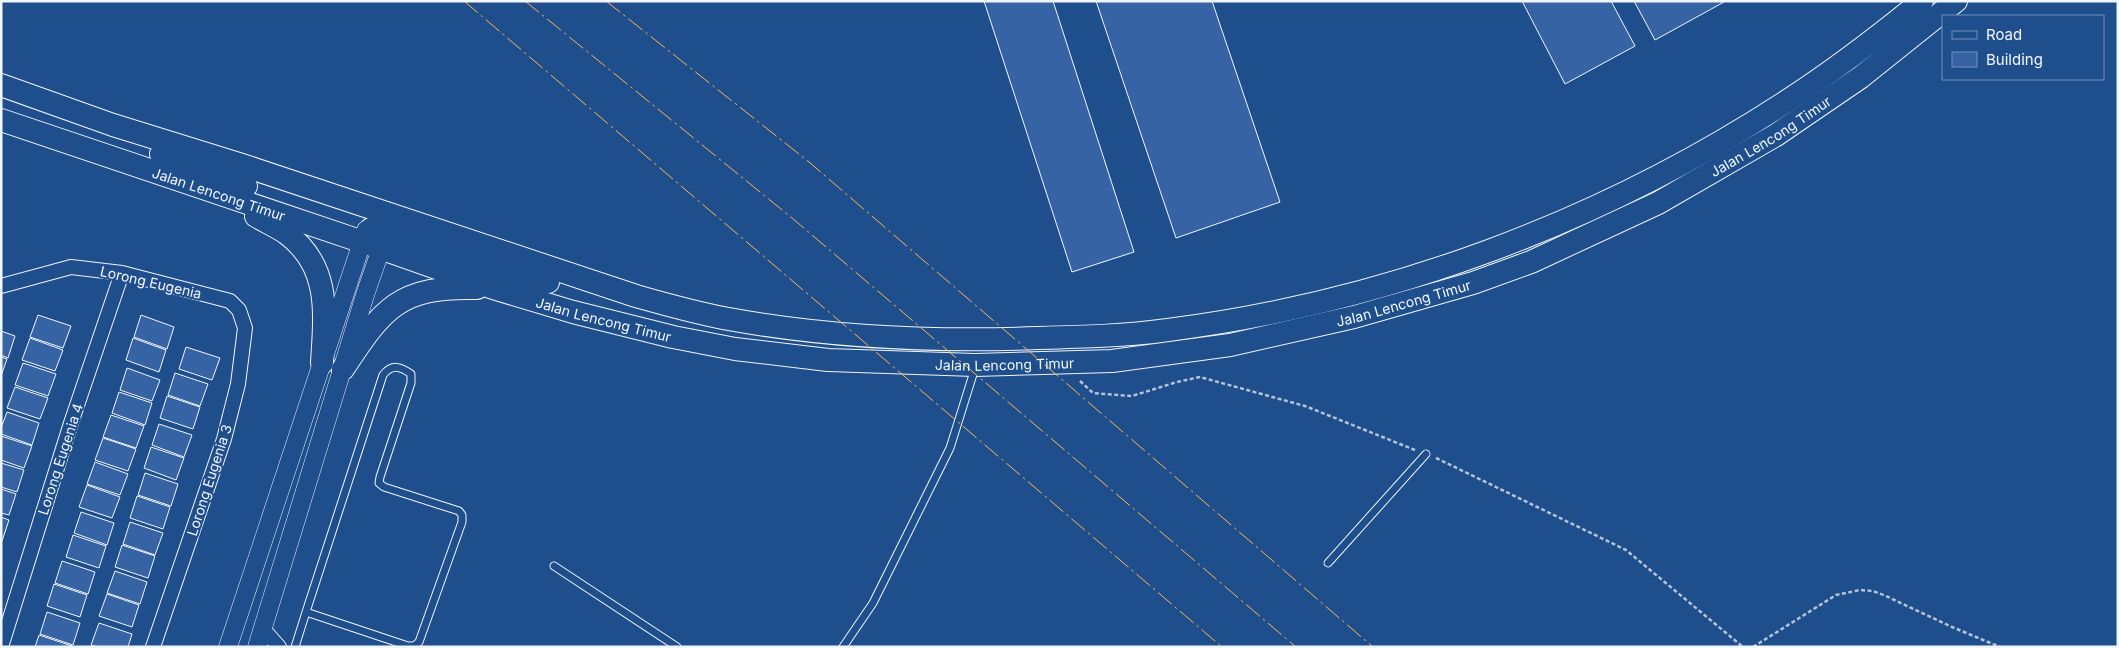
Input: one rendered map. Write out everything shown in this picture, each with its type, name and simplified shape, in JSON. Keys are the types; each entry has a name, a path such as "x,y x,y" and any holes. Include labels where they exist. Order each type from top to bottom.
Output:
{"highway":[{"name":"Jalan Lencong Timur","path":"1,85 113,125 242,165 636,296 722,318 854,336 909,339 1004,340 1120,334 1218,323 1277,311 1402,280 1462,261 1544,230 1624,194 1690,158 1783,104 1824,76 1922,1"},
{"name":"Jalan Lencong Timur","path":"1,120 213,191 374,238 493,288 573,312 673,337 735,349 828,360 975,365 1112,361 1230,345 1410,302 1473,283 1531,262 1658,202 1776,135 1861,77 1956,1"},
{"path":"113,125 152,150 374,238 555,283 636,296"},
{"path":"213,191 285,233 309,256 316,269 325,312 332,366"},
{"path":"332,366 388,310 406,298 424,291 453,287 493,288"}],"street":[{"path":"228,647 332,366 374,238"},
{"name":"Lorong Eugenia","path":"1,286 72,267 122,273 230,301 239,310"},
{"name":"Lorong Eugenia 4","path":"2,647 71,423 122,273"},
{"name":"Lorong Eugenia 3","path":"153,647 224,439 238,384 245,328 239,310"},
{"path":"258,647 332,366"},
{"path":"264,629 279,647"}],"lane":[{"path":"844,647 873,603 950,448 975,365"},
{"path":"296,647 306,612 383,375 388,368 395,366 404,369 410,374 412,382 379,483 384,487 458,511 462,515 462,522 419,642 414,646 408,646 306,612"},
{"path":"1328,562 1426,454"},
{"path":"554,566 676,647"}],"path":[{"path":"1753,647 1836,594 1860,590 1873,591 1886,596 1952,628 2000,647"}],"building":[{"path":"984,1 1053,1 1134,252 1072,272"},
{"path":"1096,1 1212,1 1280,202 1176,238"},
{"path":"1522,1 1611,1 1635,46 1565,84"},
{"path":"1634,1 1724,1 1724,2 1655,40"},
{"path":"38,315 71,326 63,348 30,337"},
{"path":"141,315 174,327 167,349 134,337"},
{"path":"1,331 15,336 8,358 1,355"},
{"path":"30,338 63,350 55,371 22,360"},
{"path":"133,338 166,350 159,372 126,360"},
{"path":"186,347 220,358 212,380 179,369"},
{"path":"1,357 7,359 1,376"},
{"path":"23,363 56,374 48,396 15,385"},
{"path":"127,368 160,380 152,401 120,390"},
{"path":"175,373 208,384 200,406 168,395"},
{"path":"15,387 48,398 40,419 7,408"},
{"path":"119,392 152,403 145,425 112,413"},
{"path":"167,396 200,407 193,429 160,418"},
{"path":"7,412 39,423 32,445 1,434 1,428"},
{"path":"111,415 144,426 136,448 103,437"},
{"path":"159,424 192,435 184,457 152,445"},
{"path":"1,436 32,446 24,468 1,460"},
{"path":"103,438 136,449 128,471 95,460"},
{"path":"151,447 184,458 176,480 144,468"},
{"path":"95,462 128,474 120,495 87,484"},
{"path":"1,463 24,470 17,492 1,487"},
{"path":"145,473 178,484 171,506 138,495"},
{"path":"87,485 120,497 112,518 79,507"},
{"path":"1,489 16,494 9,515 1,513"},
{"path":"137,496 170,507 163,529 130,518"},
{"path":"81,512 114,523 107,545 74,533"},
{"path":"1,517 9,520 2,541 1,541"},
{"path":"130,522 163,533 155,555 123,544"},
{"path":"73,535 106,546 99,568 66,557"},
{"path":"122,545 155,556 148,578 115,567"},
{"path":"62,561 95,572 88,594 55,583"},
{"path":"115,571 147,582 140,604 107,593"},
{"path":"54,584 87,595 80,617 47,606"},
{"path":"107,594 139,605 132,627 99,616"},
{"path":"47,612 80,623 73,645 40,634"},
{"path":"99,623 132,634 128,647 98,647 91,645"},
{"path":"39,635 72,646 72,647 35,647"}],"power":[{"path":"464,1 1222,647"},
{"path":"525,1 792,218 1296,647"},
{"path":"606,1 809,162 1373,647"}]}
